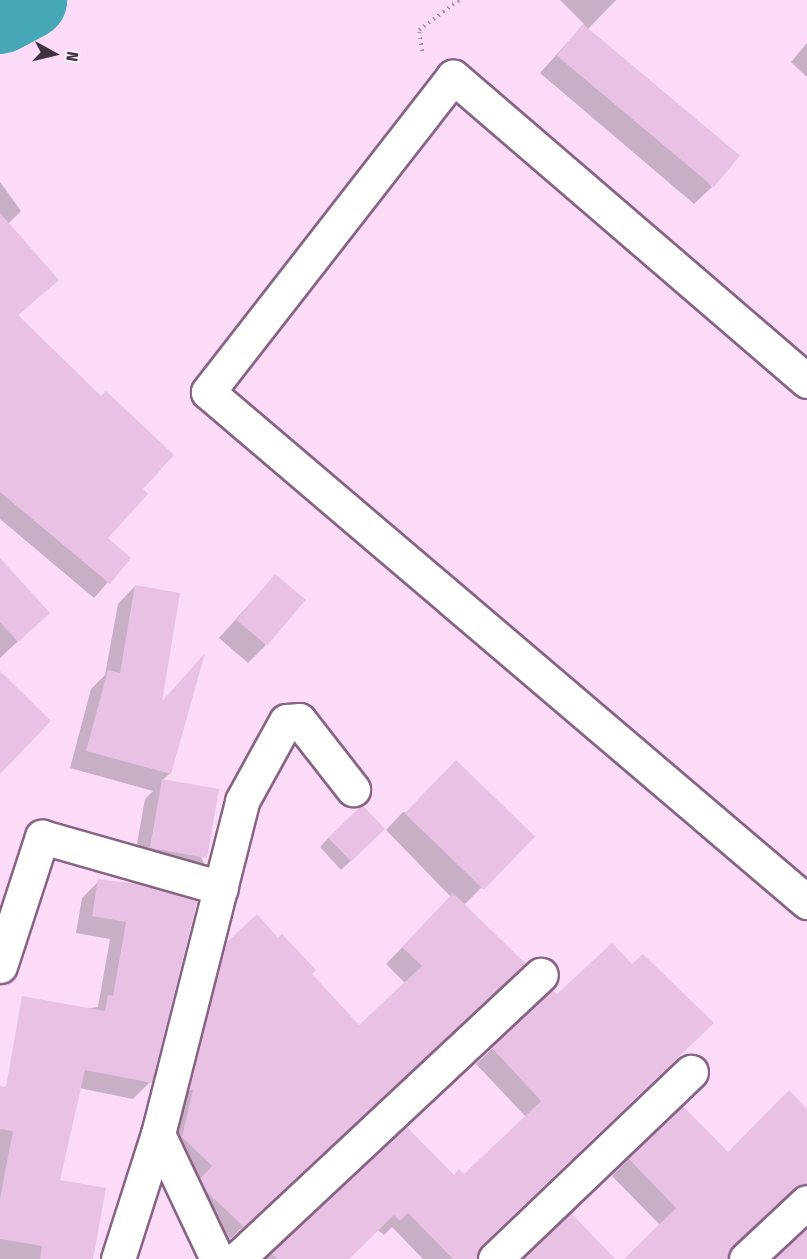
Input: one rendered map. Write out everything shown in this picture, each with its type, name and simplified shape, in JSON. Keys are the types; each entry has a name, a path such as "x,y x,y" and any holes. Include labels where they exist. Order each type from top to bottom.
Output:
{"street":[{"path":"807,381 453,77 208,392 807,902"},
{"path":"118,1259 158,1134 242,801 285,721 299,720 353,789"},
{"path":"0,966 42,837 221,888"},
{"path":"237,1259 541,975"},
{"path":"495,1259 691,1072"},
{"path":"158,1134 217,1259"},
{"path":"746,1259 807,1202"}],"path":[{"path":"453,77 424,60 419,30 459,0"}],"building":[{"path":"583,24 740,156 714,187 557,55"},
{"path":"0,213 59,280 18,315 101,396 106,391 174,455 143,489 148,494 108,538 131,558 110,584 0,492"},
{"path":"0,558 50,613 18,642 0,622"},
{"path":"275,574 306,600 267,646 236,620"},
{"path":"135,585 180,593 162,702 205,653 171,774 86,751 108,670 120,673"},
{"path":"0,671 51,721 0,774"},
{"path":"456,760 535,836 484,890 405,813"},
{"path":"162,779 219,789 207,858 150,848"},
{"path":"362,805 385,829 351,861 328,838"},
{"path":"98,879 144,885 197,901 152,1083 85,1070 60,1180 106,1188 93,1259 40,1259 42,1246 0,1239 0,1199 13,1131 0,1129 0,1086 6,1087 22,996 105,1011 108,995 113,996 126,922 92,916"},
{"path":"453,893 526,964 244,1227 205,1190 200,1179 212,1166 182,1137 193,1090 189,1090 225,944 257,914 278,938 282,934 316,970 312,974 359,1025 422,966 402,947"},
{"path":"612,943 632,964 643,954 714,1023 482,1245 477,1259 453,1259 408,1213 400,1221 394,1215 349,1259 277,1259 271,1253 406,1126 454,1175 459,1169 464,1174 541,1101 491,1047 552,990 557,994"},
{"path":"789,1090 807,1109 807,1184 794,1188 733,1245 728,1259 624,1259 676,1208 628,1158 683,1106 728,1152"},
{"path":"571,1213 615,1259 522,1259"},
{"path":"807,1228 807,1259 773,1259"}],"waterway":[{"path":"0,15 28,0"}]}
